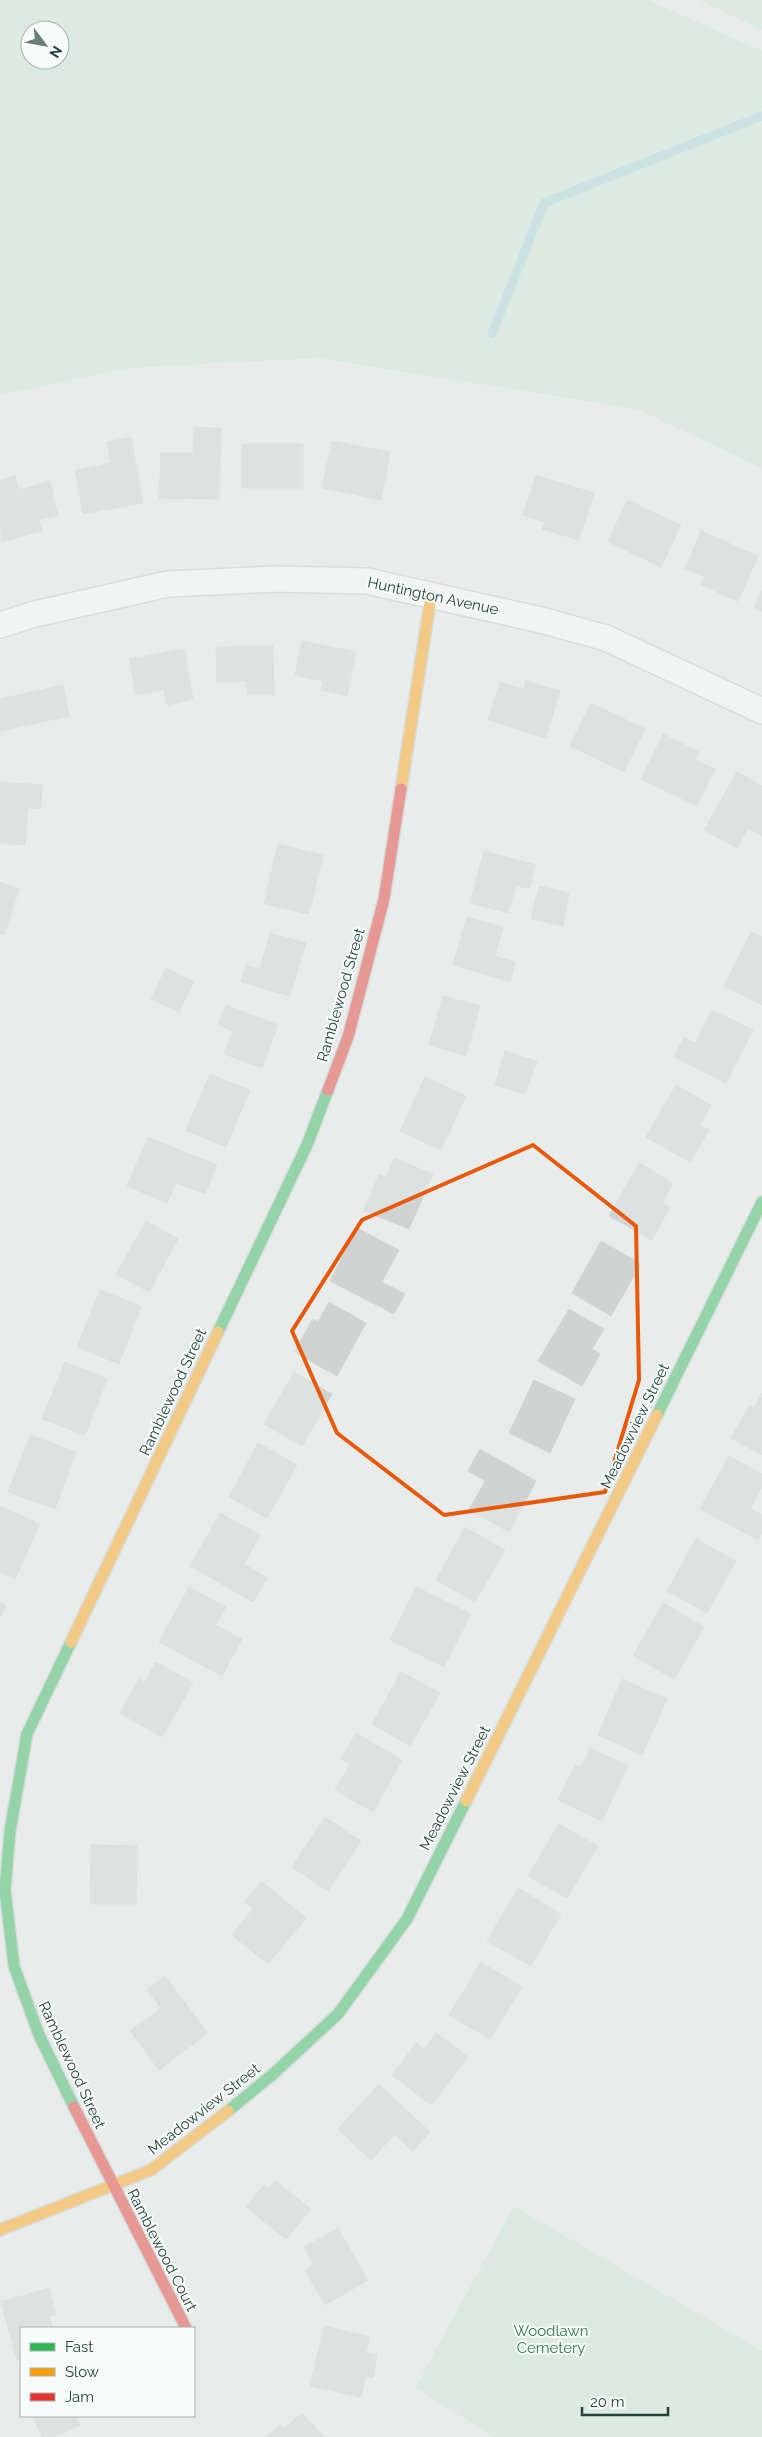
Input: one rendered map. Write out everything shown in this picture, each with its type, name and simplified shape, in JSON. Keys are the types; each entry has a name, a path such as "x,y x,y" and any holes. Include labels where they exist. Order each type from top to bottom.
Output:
{"street":[{"name":"Huntington Avenue","path":"0,625 35,614 168,584 277,579 367,581 541,620 606,638 762,711"},
{"name":"Ramblewood Street","path":"112,2185 39,2035 14,1966 5,1890 10,1830 27,1734 307,1145 348,1037 384,899 432,596"},
{"name":"Meadowview Street","path":"0,2230 150,2170 216,2121 272,2075 338,2014 407,1918 762,1202"},
{"name":"Ramblewood Court","path":"112,2185 185,2327"}],"highlighted area":[{"path":"533,1145 636,1226 639,1380 605,1492 444,1515 337,1433 292,1331 362,1220"}],"green space":[{"path":"0,0 648,0 762,51 762,468 637,409 317,358 129,368 0,395"},
{"path":"699,0 762,0 762,30"},
{"name":"Woodlawn Cemetery","path":"514,2206 762,2351 762,2437 494,2437 415,2388"}],"building":[{"path":"194,427 221,428 219,499 159,498 161,453 193,453"},
{"path":"131,437 143,503 83,514 75,470 111,463 107,442"},
{"path":"332,441 390,452 381,500 322,488"},
{"path":"242,444 303,444 303,488 242,488"},
{"path":"536,475 594,493 579,540 542,529 545,522 523,515"},
{"path":"15,476 19,490 50,481 58,516 39,520 42,531 1,542 0,480"},
{"path":"627,500 681,525 661,567 608,542"},
{"path":"701,531 758,556 738,601 701,585 705,577 685,569"},
{"path":"762,590 762,611 754,607"},
{"path":"302,641 356,652 347,696 321,690 323,681 295,675"},
{"path":"273,646 274,695 248,695 247,681 217,682 216,647"},
{"path":"184,649 193,699 167,705 164,690 136,695 129,659"},
{"path":"526,681 560,691 546,738 488,720 500,682 524,689"},
{"path":"63,685 69,716 0,731 0,699"},
{"path":"591,703 645,729 624,772 570,746"},
{"path":"663,734 699,752 695,760 715,769 697,806 641,779"},
{"path":"737,772 762,786 762,836 748,828 737,848 704,830"},
{"path":"0,782 42,785 41,809 28,808 25,845 0,843"},
{"path":"278,844 323,855 309,914 264,904"},
{"path":"484,851 536,865 529,889 516,885 508,913 470,903"},
{"path":"0,882 19,889 4,935 0,933"},
{"path":"539,886 569,893 563,926 531,919"},
{"path":"467,917 503,927 495,956 515,962 510,982 453,965"},
{"path":"751,932 762,937 762,1005 724,986"},
{"path":"270,933 306,943 290,996 241,982 246,965 260,969"},
{"path":"166,968 194,982 179,1012 151,999"},
{"path":"443,996 480,1006 466,1056 429,1045"},
{"path":"226,1005 278,1025 262,1068 224,1054 233,1031 218,1025"},
{"path":"712,1010 753,1030 726,1083 674,1057 684,1037 695,1043"},
{"path":"505,1051 537,1061 525,1094 495,1085"},
{"path":"210,1074 250,1090 226,1147 186,1130"},
{"path":"425,1077 466,1096 441,1150 400,1131"},
{"path":"676,1085 711,1105 700,1125 709,1130 690,1162 646,1137"},
{"path":"148,1137 217,1165 205,1194 176,1183 167,1203 127,1186"},
{"path":"394,1158 433,1174 409,1229 364,1211 379,1174 386,1177"},
{"path":"639,1163 673,1183 662,1203 670,1207 652,1240 609,1216"},
{"path":"146,1221 178,1239 149,1292 116,1274"},
{"path":"357,1228 399,1250 382,1282 405,1294 394,1314 330,1281"},
{"path":"601,1241 641,1264 611,1316 572,1293"},
{"path":"100,1290 141,1306 119,1364 77,1347"},
{"path":"329,1302 366,1323 337,1376 294,1352 313,1319 318,1322"},
{"path":"569,1309 604,1329 592,1349 600,1354 582,1386 538,1361"},
{"path":"65,1362 107,1379 85,1435 42,1419"},
{"path":"294,1372 332,1394 302,1446 264,1424"},
{"path":"534,1380 575,1399 550,1453 509,1433"},
{"path":"762,1393 762,1455 731,1438 750,1405 754,1407"},
{"path":"30,1435 76,1452 55,1509 8,1492"},
{"path":"258,1443 297,1465 267,1518 229,1497"},
{"path":"480,1449 536,1481 509,1532 469,1510 485,1481 468,1471"},
{"path":"729,1456 762,1474 762,1487 750,1509 762,1515 762,1532 758,1540 700,1509"},
{"path":"0,1506 40,1524 15,1579 0,1572"},
{"path":"220,1513 260,1535 244,1564 267,1578 253,1602 190,1566"},
{"path":"465,1527 505,1550 475,1602 436,1580"},
{"path":"696,1539 736,1561 707,1613 667,1591"},
{"path":"189,1587 226,1607 215,1625 242,1639 222,1676 159,1642"},
{"path":"416,1587 471,1614 444,1667 390,1640"},
{"path":"0,1603 6,1606 0,1617"},
{"path":"663,1603 704,1627 674,1679 633,1656"},
{"path":"156,1662 193,1683 162,1737 120,1713 139,1679 145,1682"},
{"path":"401,1672 440,1693 410,1746 372,1724"},
{"path":"622,1679 667,1699 642,1755 598,1735"},
{"path":"356,1733 402,1760 373,1812 335,1790 350,1764 341,1759"},
{"path":"590,1748 628,1766 602,1821 558,1800 575,1765 581,1768"},
{"path":"325,1817 361,1841 328,1891 292,1867"},
{"path":"559,1824 598,1846 567,1898 528,1876"},
{"path":"91,1845 137,1846 136,1904 90,1904"},
{"path":"261,1881 306,1918 268,1964 232,1935 253,1909 244,1902"},
{"path":"518,1888 561,1914 531,1966 487,1941"},
{"path":"481,1962 522,1987 490,2039 449,2015"},
{"path":"165,1976 208,2033 159,2070 130,2031 161,2008 147,1990"},
{"path":"436,2033 468,2057 431,2105 392,2075 416,2043 424,2049"},
{"path":"379,2084 430,2132 413,2151 395,2134 371,2160 338,2129"},
{"path":"275,2180 311,2209 286,2239 246,2207 264,2185 268,2189"},
{"path":"338,2228 368,2280 325,2305 305,2270 314,2265 304,2247"},
{"path":"49,2288 56,2315 49,2316 53,2327 20,2327 20,2359 17,2360 1,2302"},
{"path":"324,2326 370,2337 366,2353 377,2355 373,2378 366,2376 361,2397 310,2386"},
{"path":"302,2413 325,2437 266,2437 279,2425 284,2429"},
{"path":"33,2417 76,2417 80,2425 54,2437 42,2437"}],"waterway":[{"path":"492,334 544,203 762,116"}],"traffic: fast":[{"path":"218,1332 307,1145 328,1090"},
{"path":"657,1415 762,1202"},
{"path":"71,1642 27,1734 10,1831 5,1890 14,1966 39,2035 74,2107"},
{"path":"228,2111 272,2075 338,2014 407,1919 466,1801"}],"traffic: slow":[{"path":"401,789 431,596"},
{"path":"71,1642 218,1332"},
{"path":"466,1801 657,1415"},
{"path":"0,2230 151,2170 228,2111"}],"traffic: jam":[{"path":"328,1090 348,1037 384,899 401,789"},
{"path":"74,2107 185,2327"}]}
